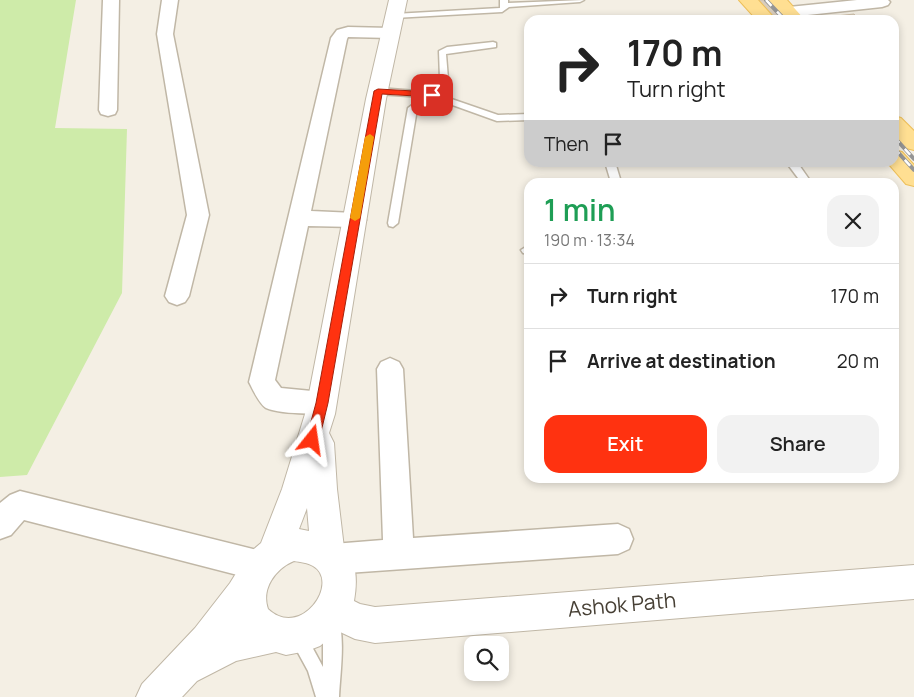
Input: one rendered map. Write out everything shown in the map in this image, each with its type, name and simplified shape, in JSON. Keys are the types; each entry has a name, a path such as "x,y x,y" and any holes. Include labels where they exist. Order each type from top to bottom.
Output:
{"main road":[{"path":"748,0 762,15"},
{"path":"899,127 914,143"},
{"path":"899,162 914,179"}],"street":[{"path":"108,110 111,0"},
{"path":"170,0 165,34 198,216 177,296"},
{"path":"788,11 882,2"},
{"path":"284,635 260,627 252,615 249,601 262,567 298,489 321,409 378,91 394,16"},
{"path":"321,409 274,399 262,382 339,38 343,33 394,16"},
{"path":"299,218 355,220"},
{"path":"390,369 398,555"},
{"path":"321,409 321,490 331,557"},
{"path":"0,525 20,505 262,567"},
{"path":"331,557 398,555 618,539"},
{"path":"294,545 309,545 323,550 331,557 340,573 341,588 332,612 315,630 284,635 252,636 232,643 211,654 165,688 220,625 262,567 294,545"},
{"name":"Ashok Path","path":"332,612 355,621 375,625 914,582"}],"lane":[{"path":"394,16 502,10 505,3 580,0"},
{"path":"393,223 413,108 432,95 444,79 442,55 444,51 493,45"},
{"path":"378,91 432,95 497,118 524,117"},
{"path":"796,167 803,178"},
{"path":"330,697 333,650 332,612"},
{"path":"284,635 315,667 325,697"}],"green space":[{"path":"0,0 76,0 55,128 127,129 122,293 27,475 0,477"}],"building":[{"path":"746,0 773,0 786,15 760,15"}],"railway":[{"path":"766,0 780,15"},
{"path":"899,142 914,159"},
{"path":"899,154 914,170"}],"slow traffic":[{"path":"355,218 370,137"}],"route":[{"path":"312,440 320,414 378,91 432,95"}]}
